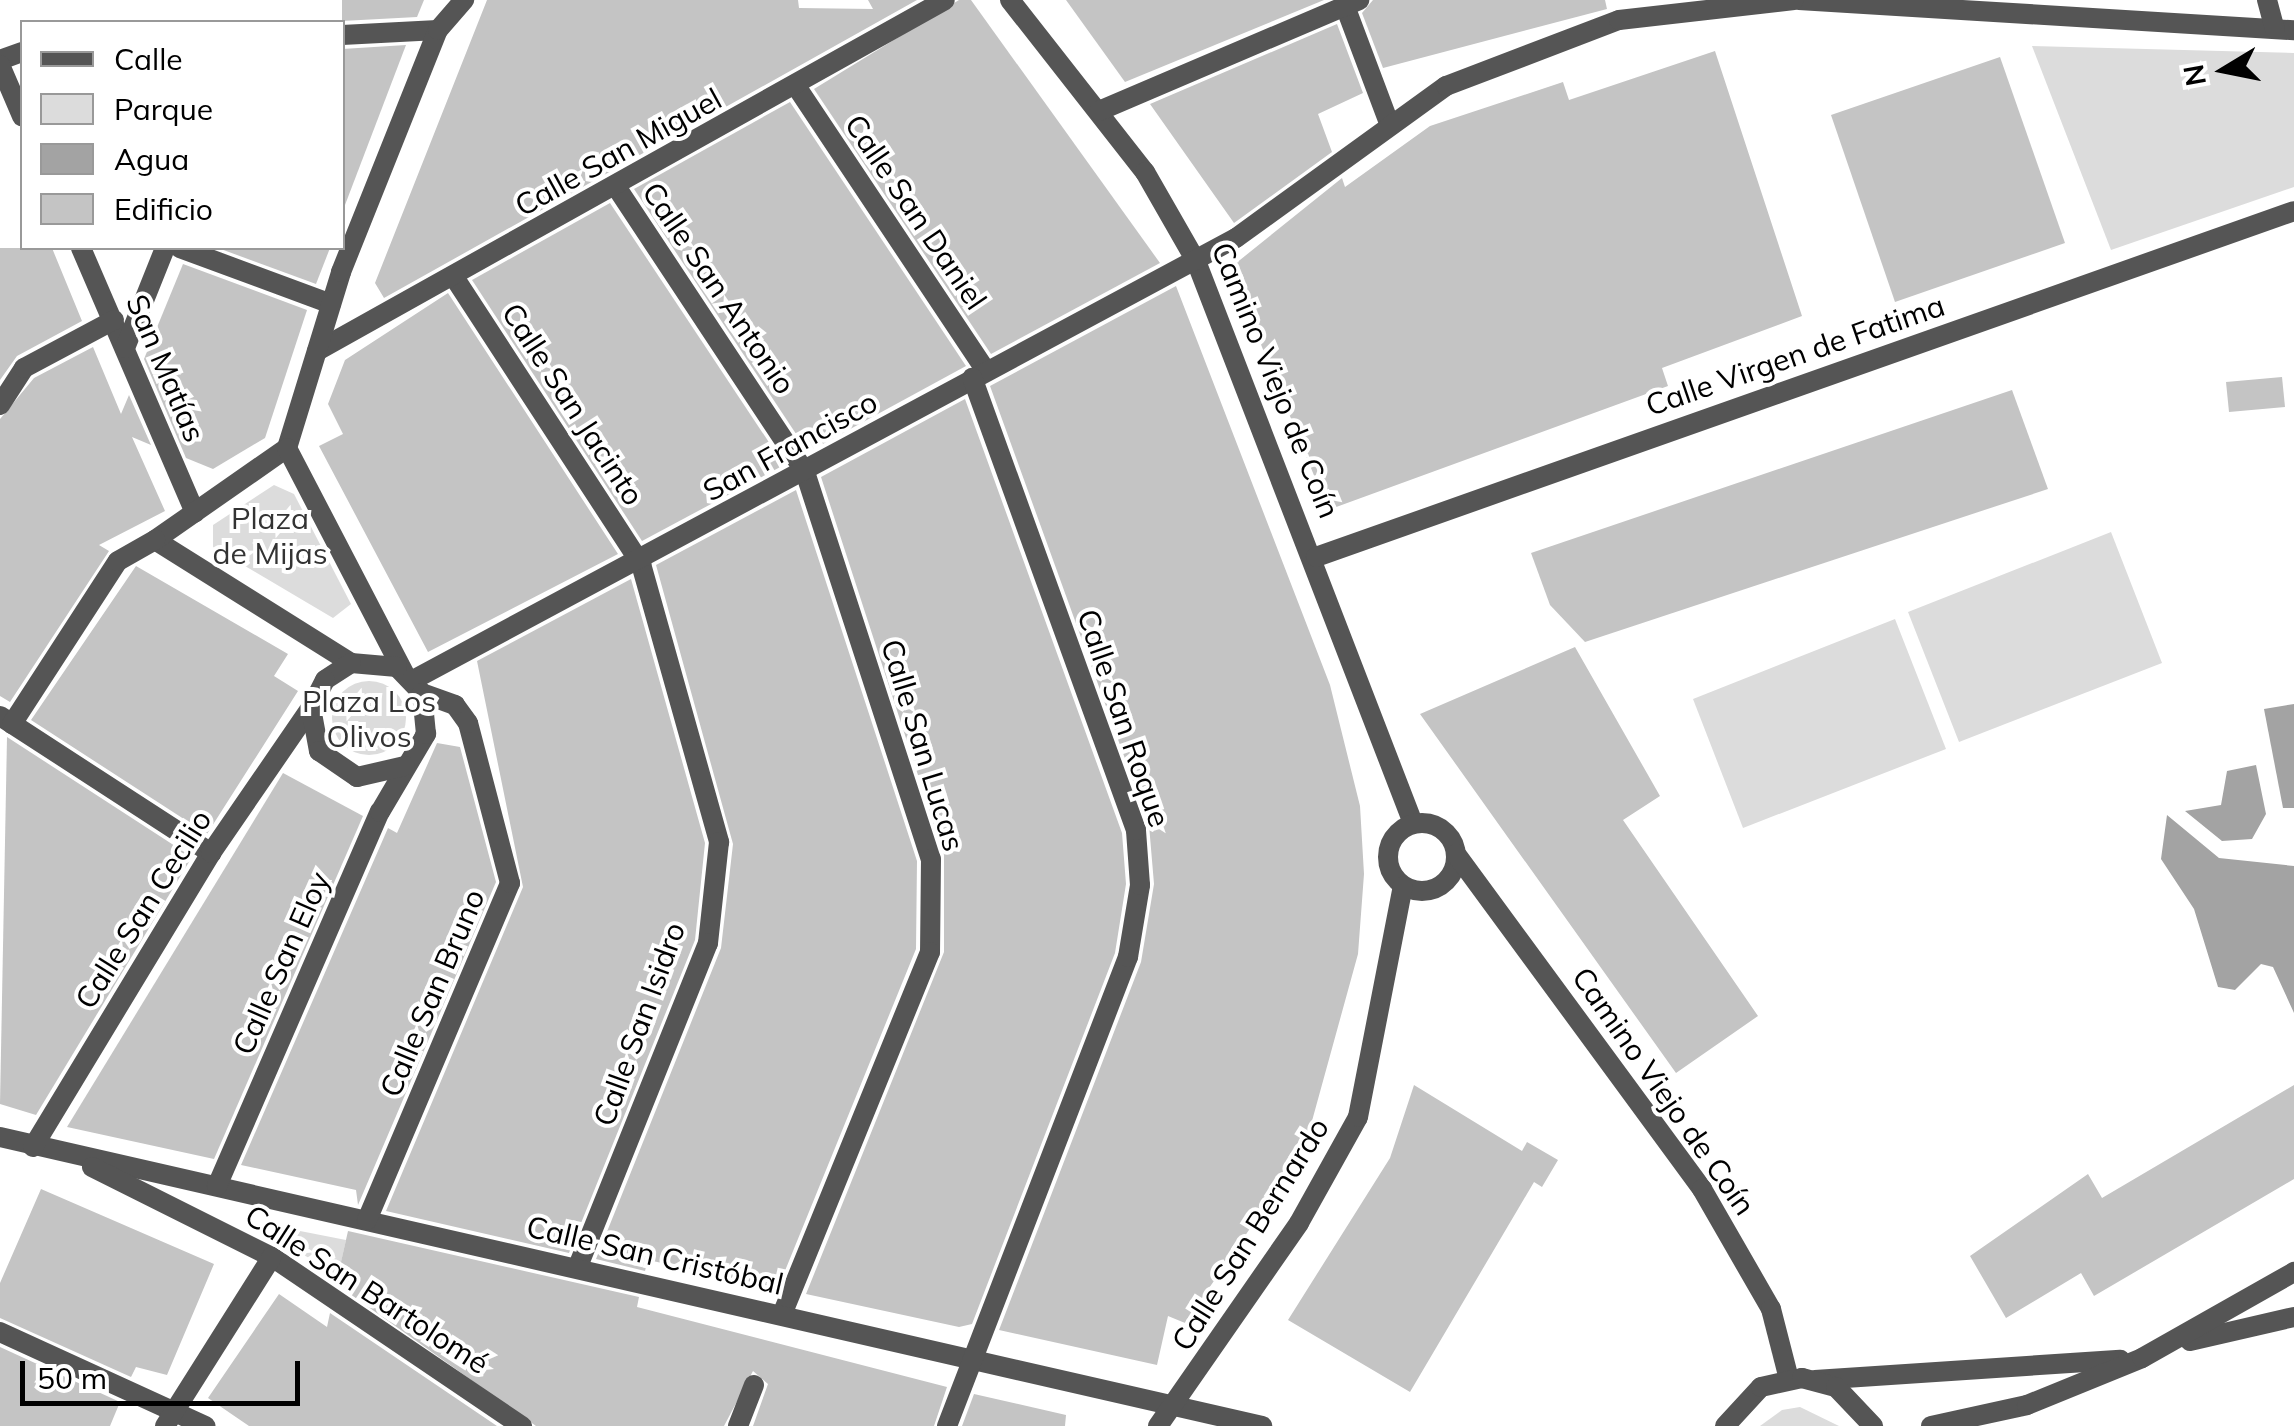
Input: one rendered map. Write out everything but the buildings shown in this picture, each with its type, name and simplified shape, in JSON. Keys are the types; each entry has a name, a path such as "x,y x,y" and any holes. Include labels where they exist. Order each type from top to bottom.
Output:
{"street":[{"path":"211,852 6,720 118,561 155,540 287,448 331,304 438,30 464,0"},
{"name":"Calle San Miguel","path":"316,351 617,188 945,0"},
{"name":"Camino Viejo de Coín","path":"1010,0 1099,111 1196,261 1316,556 1413,823"},
{"name":"San Francisco","path":"413,682 641,564 979,375 1196,261 1446,86 1672,4 1796,0 2057,8 2284,30"},
{"path":"2266,0 2284,30"},
{"path":"1099,111 1352,3 1390,126"},
{"path":"345,34 438,30"},
{"path":"0,62 20,111"},
{"name":"Calle San Daniel","path":"796,86 979,375"},
{"name":"Calle San Antonio","path":"617,188 805,472"},
{"name":"Calle Virgen de Fatima","path":"1316,556 2294,211"},
{"name":"San Matías","path":"82,250 195,513"},
{"path":"126,348 165,250"},
{"path":"185,250 331,304"},
{"name":"Calle San Jacinto","path":"454,277 641,564"},
{"path":"0,405 24,368 114,320"},
{"name":"Calle San Roque","path":"947,1426 1128,957 1140,886 1136,830 979,375"},
{"path":"287,448 413,682 426,734 405,766 377,778 333,766 319,751 311,708 325,680 351,663"},
{"name":"Calle San Lucas","path":"782,1315 930,952 931,859 805,472"},
{"path":"155,540 351,663 413,682"},
{"name":"Calle San Isidro","path":"578,1267 708,943 719,842 641,564"},
{"name":"Calle San Bruno","path":"367,1220 510,883 468,723 455,705 413,682"},
{"name":"Calle San Cecilio","path":"33,1147 211,852 311,708"},
{"name":"Calle San Eloy","path":"217,1186 405,766"},
{"path":"1413,823 1446,832 1456,854 1444,883 1424,891 1404,886 1388,847 1413,823"},
{"name":"Camino Viejo de Coín","path":"1456,854 1702,1189 1772,1309 1789,1379"},
{"name":"Calle San Bernardo","path":"1158,1426 1176,1406 1358,1117 1404,886"},
{"name":"Calle San Cristóbal","path":"2,1142 578,1267 1262,1426"},
{"name":"Calle San Bartolomé","path":"68,1155 272,1258 522,1426"},
{"path":"170,1417 272,1258"},
{"path":"1931,1426 2027,1405 2142,1358 2294,1272"},
{"path":"2168,1346 2294,1317"},
{"path":"0,1332 170,1417 205,1426"},
{"path":"1725,1426 1761,1387 1789,1379 2142,1358"},
{"path":"1816,1380 1854,1400 1873,1426"},
{"path":"738,1426 754,1386"}],"green space":[{"path":"2032,46 2294,53 2294,187 2111,250"},
{"name":"Plaza de Mijas","path":"274,485 294,494 351,604 333,618 213,547 213,525"},
{"path":"2111,532 2162,663 1959,742 1908,612"},
{"path":"1895,619 1946,749 1743,828 1693,699"},
{"name":"Plaza Los Olivos","path":"369,681 395,692 406,718 395,744 369,755 343,744 332,718 343,692"},
{"path":"300,1231 346,1240 338,1276 291,1247"},
{"path":"1800,1407 1839,1426 1760,1426 1782,1410"}],"water":[{"path":"2294,704 2294,808 2283,808 2264,709"},
{"path":"2256,765 2266,814 2252,839 2222,841 2185,811 2221,805 2227,771"},
{"path":"2167,815 2219,858 2294,866 2294,1013 2273,967 2261,964 2235,990 2218,987 2194,909 2161,859"}]}
